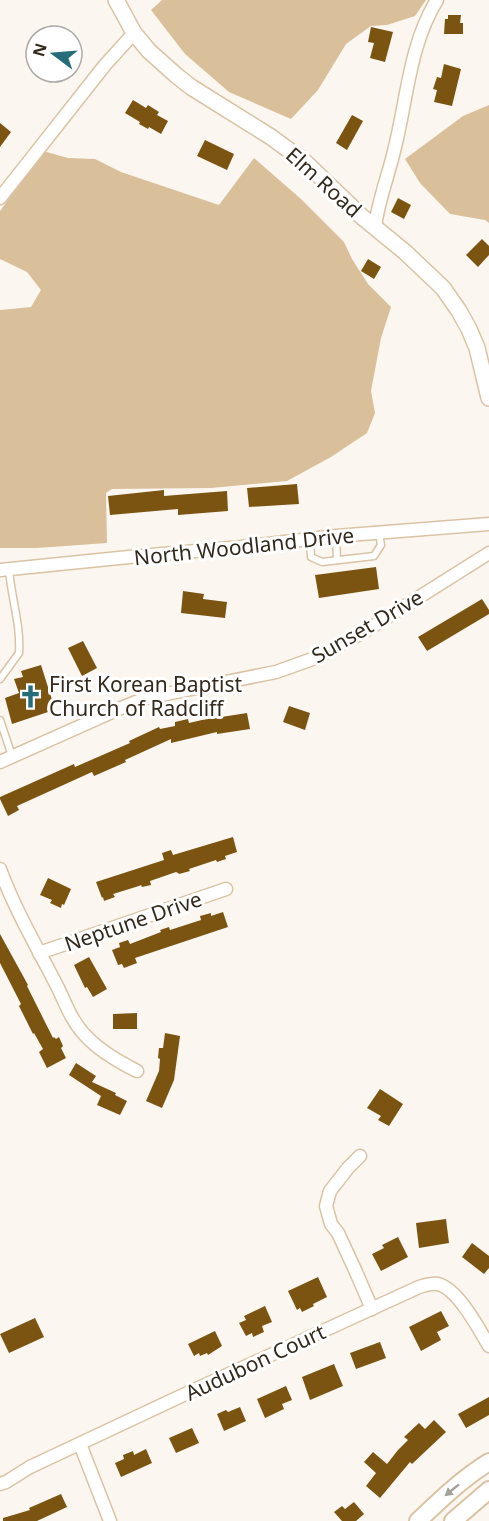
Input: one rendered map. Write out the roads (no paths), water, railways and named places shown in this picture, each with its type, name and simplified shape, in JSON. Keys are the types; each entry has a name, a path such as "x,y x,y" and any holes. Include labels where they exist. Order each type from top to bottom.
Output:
{"main road":[{"path":"418,1521 440,1500 489,1462"},
{"path":"453,1521 489,1490"}],"street":[{"name":"Elm Road","path":"116,0 134,33 149,51 190,87 271,137 305,162 361,216 443,288 470,329 489,398"},
{"path":"375,227 377,210 394,151 410,70 417,46 437,0"},
{"path":"1,193 105,65 134,33"},
{"name":"North Woodland Drive","path":"5,569 336,536 489,524"},
{"name":"Sunset Drive","path":"0,762 146,698 276,672 318,657 367,630 489,553"},
{"path":"0,869 10,895 79,1029 102,1049 137,1071"},
{"name":"Neptune Drive","path":"39,953 226,889"},
{"path":"360,1156 330,1191 326,1206 331,1224 338,1233 357,1272 372,1309"},
{"name":"Audubon Court","path":"0,1484 30,1467 419,1287 436,1283 447,1287 462,1303 489,1346"},
{"path":"80,1444 110,1521"}],"lane":[{"path":"310,540 311,557 322,562 374,556 381,545 379,533"},
{"path":"336,536 338,560"},
{"path":"0,679 18,656 20,648 15,606 5,569"},
{"path":"0,720 12,757"}],"place":[{"name":"First Korean Baptist Church of Radcliff","path":"31,696"}]}
